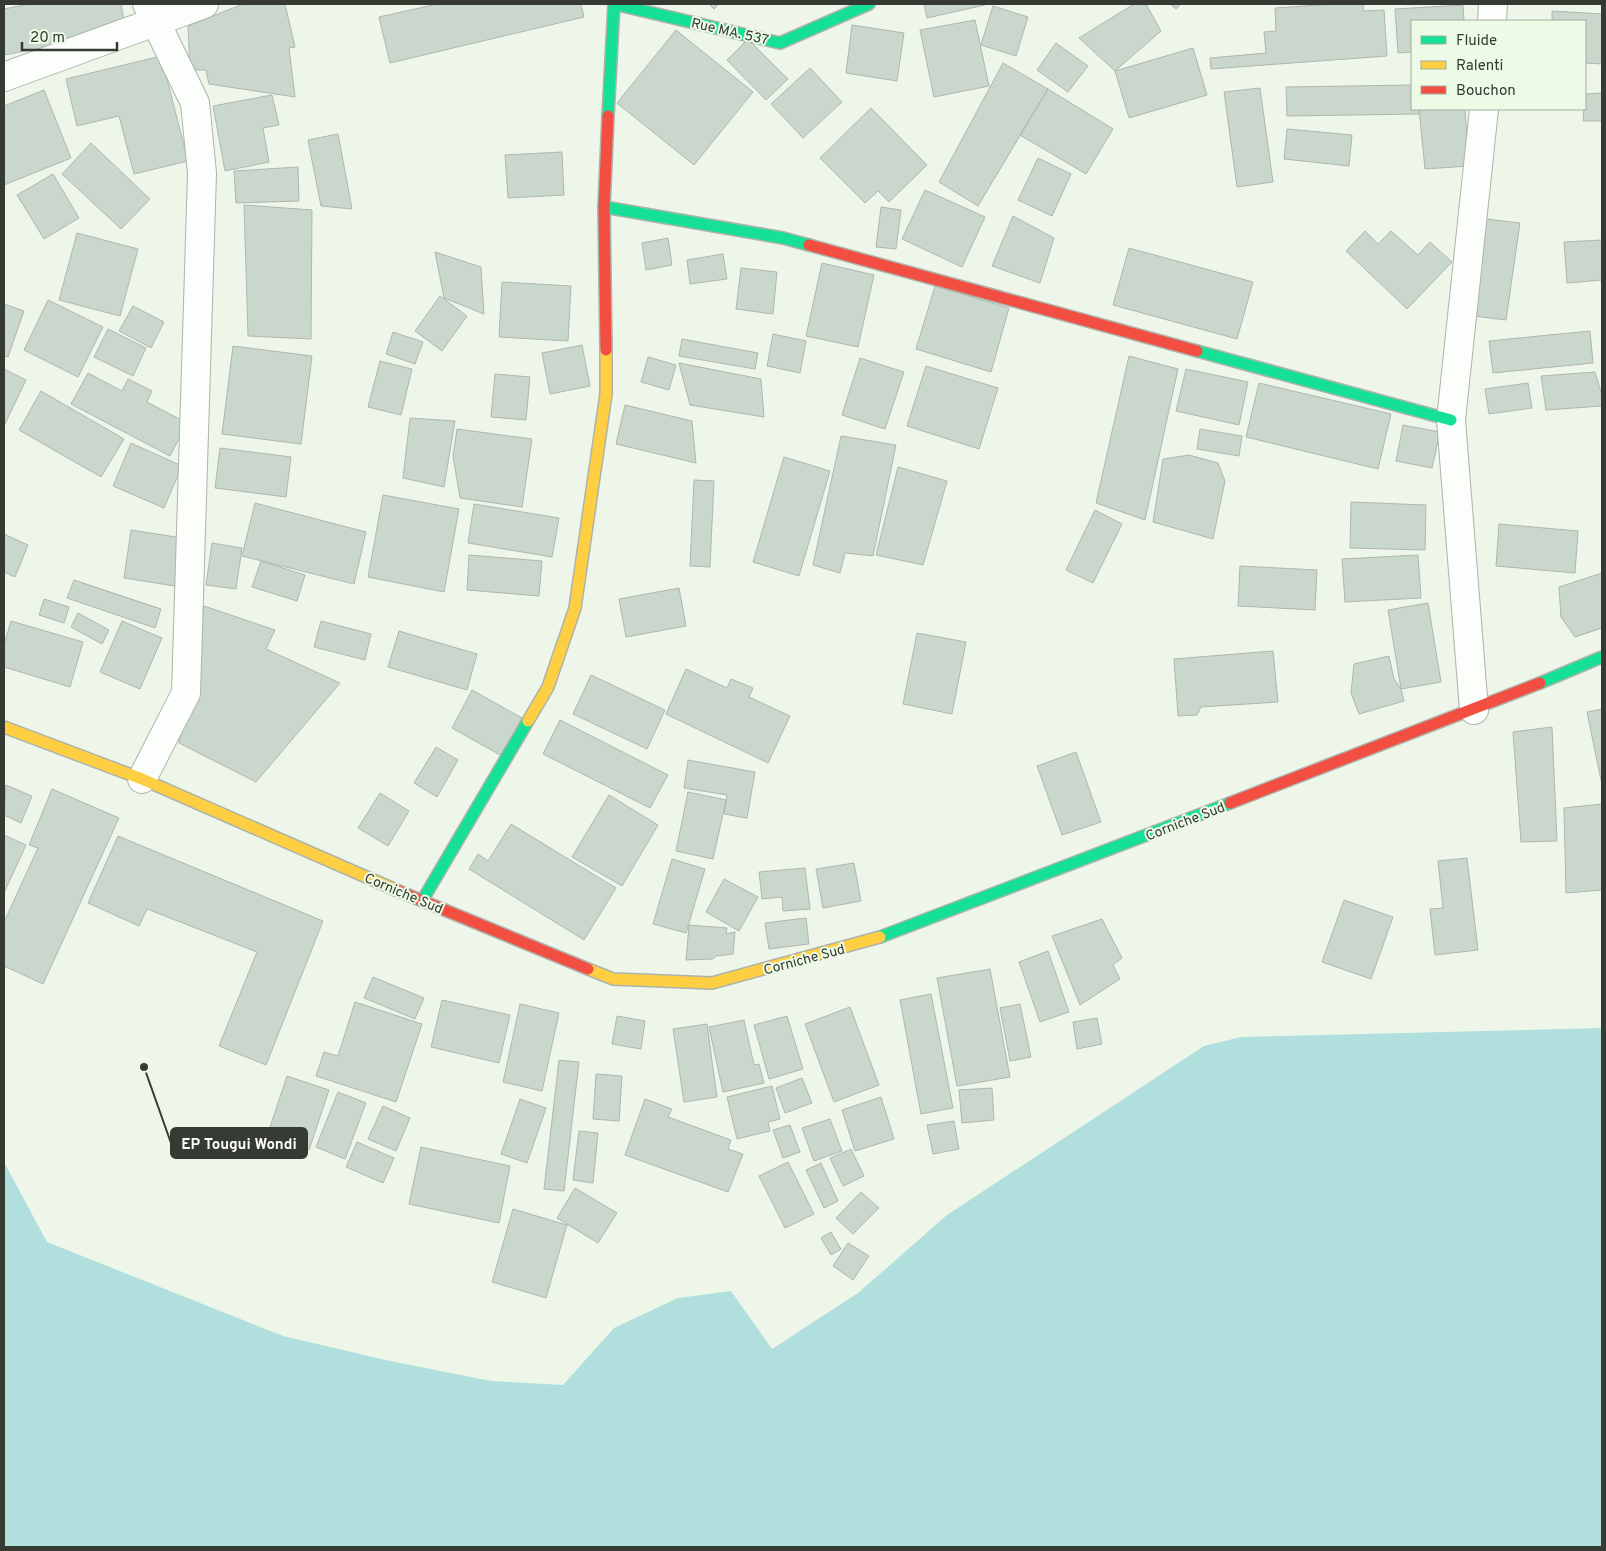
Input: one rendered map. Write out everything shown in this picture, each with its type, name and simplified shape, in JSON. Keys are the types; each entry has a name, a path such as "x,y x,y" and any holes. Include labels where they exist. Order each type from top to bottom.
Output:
{"street":[{"path":"4,77 152,13 204,4"},
{"path":"422,901 548,687 575,608 606,394 604,206 614,4"},
{"name":"Rue MA. 537","path":"614,4 780,43 869,4"},
{"path":"1492,20 1493,4"},
{"path":"142,778 186,693 202,173 195,103 152,13"},
{"path":"1474,710 1451,420 1484,110"},
{"path":"604,206 783,238 1451,420"},
{"name":"Corniche Sud","path":"4,727 142,778 422,901 613,979 712,982 868,942 1474,710 1602,657"}],"water":[{"path":"1602,1028 1602,1547 4,1547 4,1162 47,1242 283,1336 390,1361 491,1381 563,1385 614,1328 678,1298 731,1291 772,1349 858,1293 947,1215 1204,1046 1241,1037"}],"building":[{"path":"29,4 121,4 126,32 4,55 4,9"},
{"path":"243,4 285,4 295,47 289,48 295,97 209,84 206,70 190,70 188,26"},
{"path":"437,4 581,4 584,17 390,63 379,17"},
{"path":"709,4 719,4 714,9"},
{"path":"924,4 984,4 985,5 927,18"},
{"path":"1134,4 1146,4 1161,31 1115,71 1079,38"},
{"path":"1170,4 1181,4 1176,9"},
{"path":"1363,4 1364,11 1384,10 1387,56 1211,69 1210,58 1266,53 1264,32 1276,31 1275,8"},
{"path":"1463,5 1464,20 1411,20 1411,52 1398,53 1395,9"},
{"path":"993,6 1028,17 1016,56 981,45"},
{"path":"1552,11 1602,14 1602,64 1586,63 1586,20 1552,20"},
{"path":"975,20 989,86 934,97 920,30"},
{"path":"852,25 904,33 897,81 846,73"},
{"path":"676,30 753,92 694,165 617,103"},
{"path":"748,39 788,79 766,100 727,60"},
{"path":"1056,43 1088,66 1068,92 1037,70"},
{"path":"1193,48 1207,95 1129,118 1115,71"},
{"path":"161,56 188,161 134,174 119,116 77,126 66,79"},
{"path":"1003,63 1048,89 978,206 939,182"},
{"path":"810,68 842,102 803,138 771,104"},
{"path":"1411,85 1411,110 1419,110 1419,114 1287,116 1286,87"},
{"path":"1260,88 1273,182 1237,187 1224,92"},
{"path":"1048,89 1113,129 1086,174 1020,135"},
{"path":"44,90 71,158 4,185 4,106"},
{"path":"1602,93 1602,121 1583,121 1584,110 1586,110 1586,94"},
{"path":"272,95 279,125 263,128 269,162 225,171 213,106"},
{"path":"871,108 927,165 889,202 878,191 865,203 820,158"},
{"path":"1419,110 1465,110 1469,166 1425,169"},
{"path":"1287,129 1352,135 1349,166 1284,159"},
{"path":"338,134 352,209 321,206 308,140"},
{"path":"91,143 150,199 121,229 62,174"},
{"path":"562,152 564,195 508,198 505,155"},
{"path":"1038,158 1071,174 1052,216 1018,200"},
{"path":"298,167 299,201 236,203 234,171"},
{"path":"53,174 79,218 44,239 17,195"},
{"path":"925,190 985,217 962,267 902,239"},
{"path":"244,205 312,210 311,339 248,336"},
{"path":"881,207 901,210 896,249 876,247"},
{"path":"1013,216 1054,238 1040,283 992,266"},
{"path":"1486,219 1520,223 1506,320 1473,316"},
{"path":"1365,231 1378,244 1391,231 1418,255 1430,242 1452,262 1407,309 1346,251"},
{"path":"77,233 138,249 120,316 59,300"},
{"path":"668,238 672,265 646,270 642,243"},
{"path":"1602,240 1602,280 1567,283 1564,242"},
{"path":"1129,248 1253,282 1237,339 1113,305"},
{"path":"435,252 481,267 484,314 444,298"},
{"path":"723,254 727,279 690,284 687,260"},
{"path":"822,263 874,275 858,347 806,336"},
{"path":"741,268 777,272 773,314 736,309"},
{"path":"502,282 571,286 568,341 499,337"},
{"path":"935,286 1009,308 991,372 916,349"},
{"path":"440,296 467,316 442,351 415,331"},
{"path":"48,300 103,327 78,377 24,350"},
{"path":"4,304 24,311 8,357 4,356"},
{"path":"133,306 164,322 151,348 119,331"},
{"path":"108,329 146,348 133,376 94,357"},
{"path":"1590,331 1593,363 1493,373 1489,341"},
{"path":"393,332 423,342 415,364 386,354"},
{"path":"773,334 806,341 800,373 767,366"},
{"path":"682,339 758,353 755,369 679,356"},
{"path":"582,345 590,386 550,394 542,353"},
{"path":"233,346 312,356 301,444 222,434"},
{"path":"1129,356 1178,369 1145,520 1096,503"},
{"path":"648,357 676,365 669,390 641,382"},
{"path":"860,358 904,372 885,429 842,415"},
{"path":"380,361 412,369 401,415 368,407"},
{"path":"679,363 761,379 764,417 690,405"},
{"path":"926,366 998,388 979,449 907,426"},
{"path":"4,369 26,380 4,426"},
{"path":"1186,369 1248,382 1239,425 1176,411"},
{"path":"1595,372 1602,395 1602,406 1546,410 1541,376"},
{"path":"88,373 122,391 128,379 152,391 147,402 187,423 170,456 71,404"},
{"path":"495,374 530,377 526,420 491,417"},
{"path":"1259,383 1391,414 1378,469 1246,437"},
{"path":"1528,383 1532,408 1489,414 1485,389"},
{"path":"41,391 124,439 101,477 19,430"},
{"path":"625,405 692,421 696,463 616,444"},
{"path":"410,418 455,421 444,487 403,478"},
{"path":"1403,425 1440,432 1432,468 1396,461"},
{"path":"457,429 532,439 522,507 460,498 453,456"},
{"path":"1200,429 1242,436 1239,456 1197,449"},
{"path":"841,436 896,445 873,556 845,553 840,573 813,565"},
{"path":"131,443 182,466 164,508 113,486"},
{"path":"220,448 291,457 286,497 215,488"},
{"path":"1189,455 1218,463 1225,481 1213,539 1153,522 1163,459"},
{"path":"784,457 830,471 799,576 753,562"},
{"path":"898,467 947,481 923,565 876,555"},
{"path":"694,480 714,481 710,567 690,566"},
{"path":"383,495 459,509 444,592 368,577"},
{"path":"1351,502 1426,505 1425,550 1350,548"},
{"path":"255,503 366,532 354,584 242,556"},
{"path":"474,504 559,518 552,557 468,543"},
{"path":"1095,510 1122,524 1093,583 1066,570"},
{"path":"1499,524 1578,531 1575,573 1496,566"},
{"path":"131,530 182,538 175,586 124,578"},
{"path":"4,534 28,545 15,577 4,572"},
{"path":"212,543 242,548 236,589 206,585"},
{"path":"469,555 542,561 539,596 467,590"},
{"path":"1418,555 1421,598 1345,602 1342,559"},
{"path":"261,561 305,575 297,601 252,587"},
{"path":"1240,566 1317,570 1315,610 1238,606"},
{"path":"1602,573 1602,628 1575,637 1561,617 1559,587"},
{"path":"74,580 161,609 155,628 67,598"},
{"path":"679,588 686,626 626,637 619,599"},
{"path":"44,599 69,607 64,623 39,615"},
{"path":"1428,603 1441,682 1401,689 1388,610"},
{"path":"204,606 275,630 266,649 340,683 256,782 179,743"},
{"path":"78,613 109,630 102,644 71,627"},
{"path":"11,621 83,642 70,687 4,667 4,645"},
{"path":"122,621 162,638 140,689 100,672"},
{"path":"321,621 371,634 365,660 314,647"},
{"path":"399,631 477,654 467,690 388,667"},
{"path":"917,633 966,642 952,714 903,704"},
{"path":"1273,651 1278,702 1201,707 1197,715 1178,716 1174,659"},
{"path":"1389,656 1394,679 1401,689 1404,701 1359,714 1351,693 1354,664"},
{"path":"686,669 727,688 731,679 753,688 749,697 790,716 768,763 666,714"},
{"path":"591,675 665,710 647,749 573,714"},
{"path":"472,690 522,718 502,756 452,728"},
{"path":"1602,709 1602,785 1587,712"},
{"path":"560,720 668,775 650,808 543,754"},
{"path":"1552,727 1557,841 1521,842 1513,732"},
{"path":"436,747 458,760 437,797 414,783"},
{"path":"1076,752 1101,822 1062,835 1037,766"},
{"path":"688,760 755,772 747,818 724,814 727,795 684,788"},
{"path":"6,785 32,796 21,823 4,815"},
{"path":"52,789 119,818 43,984 4,966 4,922 38,848 29,845"},
{"path":"688,792 726,800 713,859 676,851"},
{"path":"380,793 409,811 388,846 358,828"},
{"path":"609,795 658,825 622,886 572,857"},
{"path":"1602,804 1602,890 1566,893 1564,808"},
{"path":"511,824 616,888 584,940 469,869 478,854 488,861"},
{"path":"4,835 26,845 4,893"},
{"path":"118,836 323,921 266,1065 219,1046 257,952 147,909 139,926 88,903"},
{"path":"1467,858 1478,950 1435,955 1430,909 1443,908 1438,861"},
{"path":"672,859 705,869 686,933 653,924"},
{"path":"854,863 861,901 823,908 816,869"},
{"path":"805,868 810,909 783,911 782,897 762,899 759,872"},
{"path":"724,879 758,897 739,931 706,912"},
{"path":"1344,900 1393,917 1371,979 1322,962"},
{"path":"806,918 809,944 769,949 765,923"},
{"path":"1102,919 1122,958 1113,965 1120,979 1080,1005 1052,936"},
{"path":"689,925 727,928 726,934 735,932 733,954 716,956 713,959 686,960"},
{"path":"1048,951 1069,1012 1040,1022 1019,962"},
{"path":"990,969 1010,1077 957,1086 937,978"},
{"path":"373,977 424,998 415,1019 364,998"},
{"path":"931,994 953,1108 921,1114 900,1000"},
{"path":"442,1000 510,1015 499,1063 431,1047"},
{"path":"355,1002 422,1024 396,1102 316,1076 324,1052 338,1056"},
{"path":"520,1004 559,1013 542,1091 503,1082"},
{"path":"1020,1004 1031,1057 1010,1061 1000,1008"},
{"path":"850,1007 879,1085 834,1102 805,1024"},
{"path":"617,1016 645,1021 641,1049 612,1044"},
{"path":"787,1016 803,1069 769,1079 754,1025"},
{"path":"1097,1018 1102,1044 1077,1049 1073,1022"},
{"path":"744,1020 754,1065 759,1064 764,1083 723,1092 709,1027"},
{"path":"707,1024 717,1097 684,1102 673,1029"},
{"path":"559,1060 579,1062 564,1191 544,1189"},
{"path":"596,1074 622,1076 619,1121 593,1119"},
{"path":"287,1076 329,1090 309,1150 267,1136"},
{"path":"802,1078 812,1103 785,1113 776,1088"},
{"path":"772,1086 780,1119 768,1122 770,1131 737,1139 727,1097"},
{"path":"992,1088 994,1120 962,1123 959,1090"},
{"path":"338,1092 366,1103 345,1159 316,1147"},
{"path":"881,1097 894,1139 855,1151 842,1110"},
{"path":"520,1099 546,1108 527,1163 501,1154"},
{"path":"645,1099 672,1109 668,1117 731,1140 728,1149 743,1154 728,1192 625,1155"},
{"path":"383,1106 410,1118 396,1151 368,1139"},
{"path":"830,1119 842,1151 814,1161 802,1128"},
{"path":"954,1121 959,1149 933,1154 927,1125"},
{"path":"790,1125 800,1152 783,1158 773,1130"},
{"path":"579,1131 598,1133 593,1183 573,1180"},
{"path":"357,1142 394,1158 383,1183 346,1167"},
{"path":"421,1147 510,1166 499,1223 409,1204"},
{"path":"851,1149 864,1176 843,1186 830,1158"},
{"path":"788,1162 814,1214 785,1228 759,1176"},
{"path":"821,1163 838,1201 824,1208 806,1170"},
{"path":"575,1188 617,1213 598,1243 557,1218"},
{"path":"861,1192 879,1208 853,1234 836,1218"},
{"path":"513,1209 567,1225 546,1298 492,1282"},
{"path":"831,1232 841,1249 831,1255 821,1238"},
{"path":"848,1243 869,1256 853,1280 833,1266"}],"traffic: fast":[{"path":"608,116 614,4 780,43 869,4"},
{"path":"604,207 783,238 809,245"},
{"path":"1197,351 1451,420"},
{"path":"1540,683 1602,657"},
{"path":"422,901 528,721"},
{"path":"880,937 1230,803"}],"traffic: slow":[{"path":"528,721 548,687 575,608 606,394 606,350"},
{"path":"4,727 142,779 396,890"},
{"path":"588,969 613,979 712,983 880,937"}],"traffic: jam":[{"path":"606,350 604,207 608,116"},
{"path":"809,245 1197,351"},
{"path":"1230,803 1540,683"},
{"path":"396,890 588,969"}],"place":[{"name":"EP Tougui Wondi","path":"144,1067"}]}
